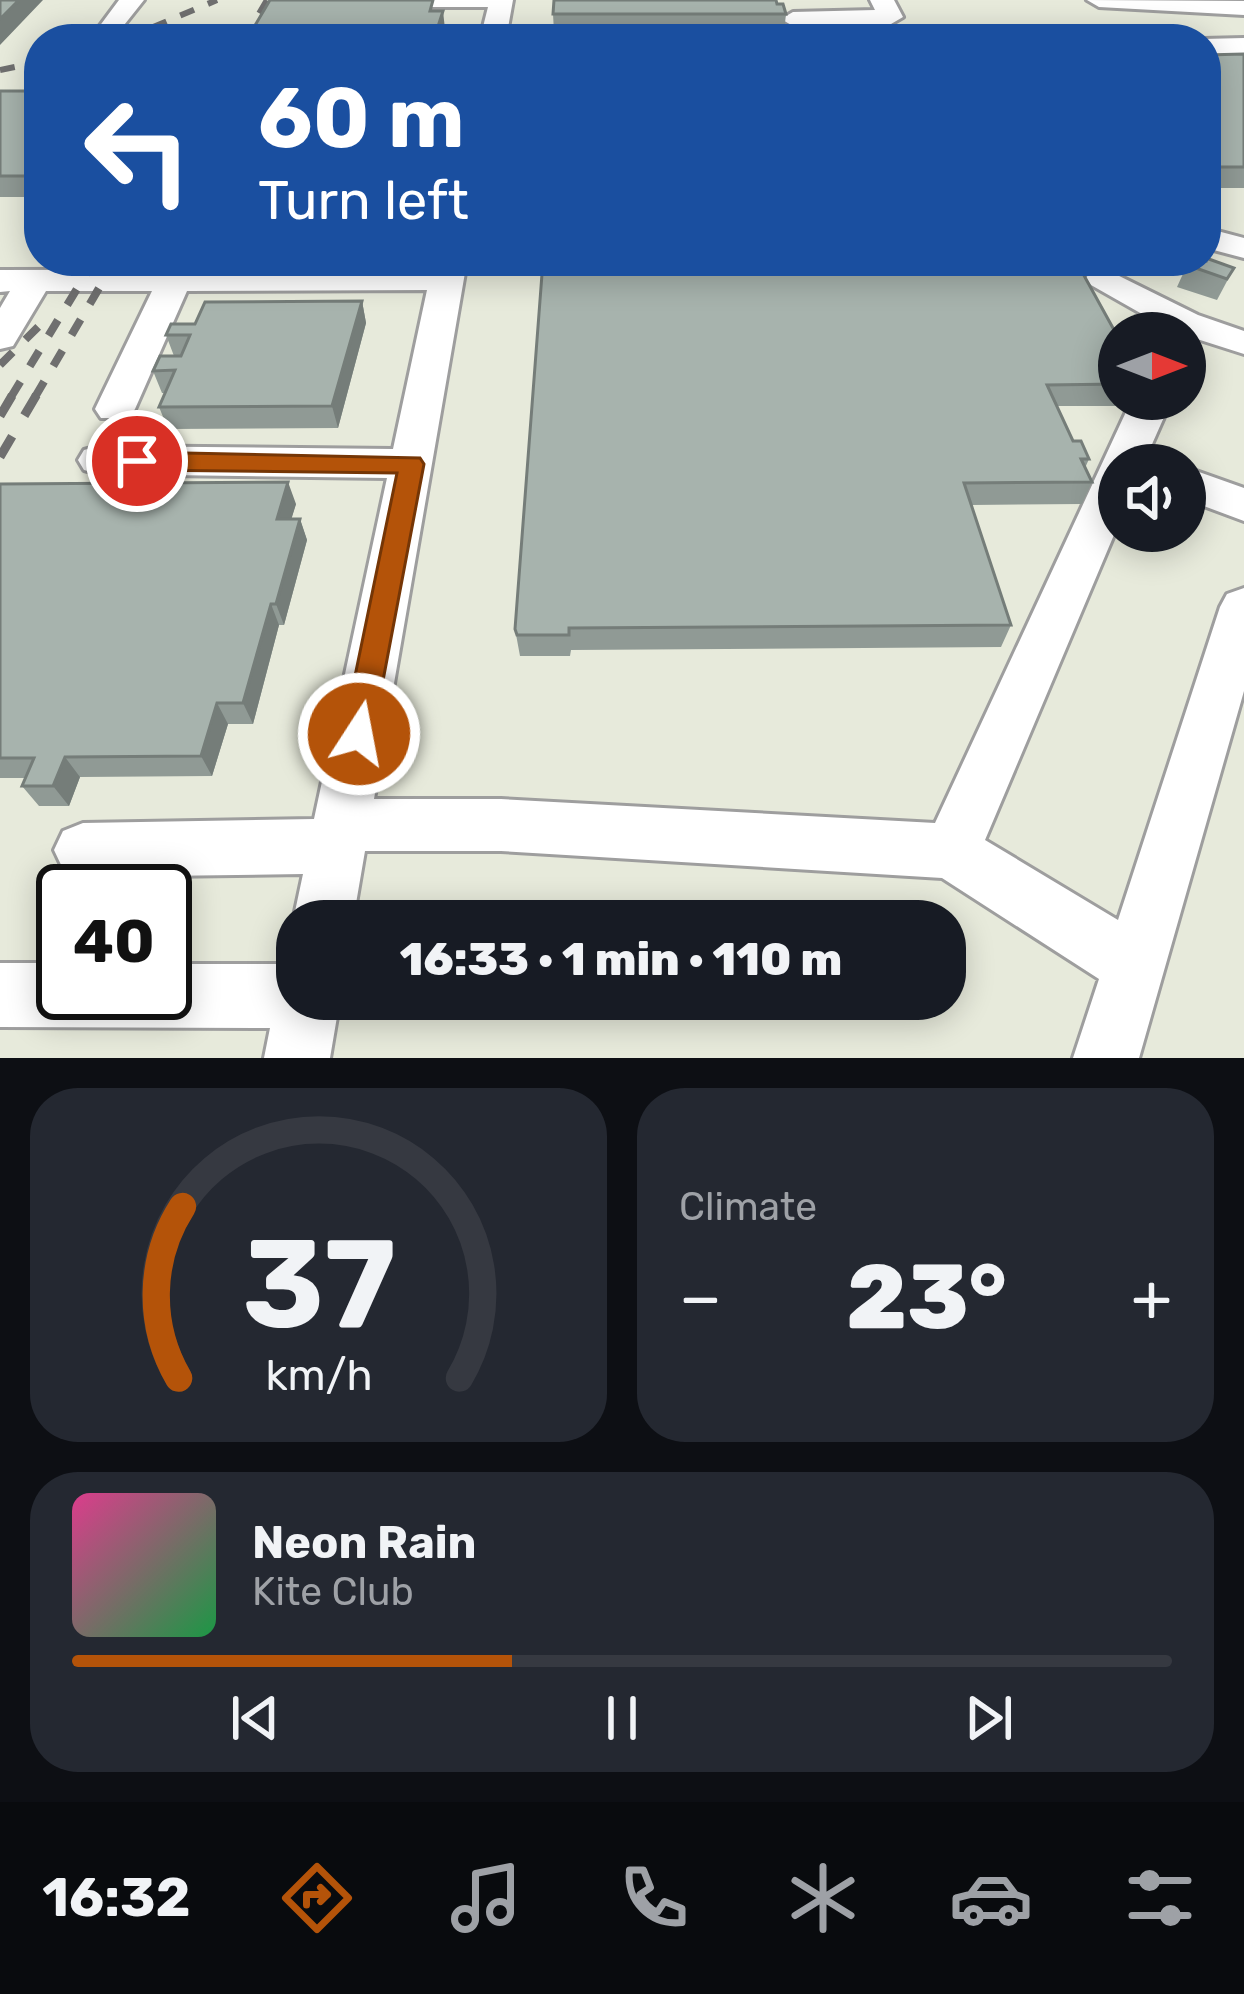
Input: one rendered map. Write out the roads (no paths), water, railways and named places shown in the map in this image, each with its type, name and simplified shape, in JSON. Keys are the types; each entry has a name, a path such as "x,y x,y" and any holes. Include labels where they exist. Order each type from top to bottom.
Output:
{"street":[{"path":"112,24 132,0"},
{"path":"423,0 501,0"},
{"path":"793,19 891,17 882,0"},
{"path":"1099,0 1244,8"},
{"path":"0,338 18,280 267,276"},
{"path":"327,900 448,276"},
{"path":"1103,278 1157,312"},
{"path":"115,410 176,279"},
{"path":"1206,334 1244,343"},
{"path":"99,460 411,464"},
{"path":"1206,490 1244,505"},
{"path":"950,851 1098,528"},
{"path":"1106,1058 1244,608"},
{"path":"83,850 501,824 950,851 1134,965"},
{"path":"0,995 276,996"},
{"path":"297,1058 304,1020"}],"railway":[{"path":"160,24 217,0"},
{"path":"253,24 267,0"},
{"path":"0,70 24,65"},
{"path":"11,397 85,276"},
{"path":"35,397 106,276"},
{"path":"0,365 47,318"},
{"path":"0,416 13,394"},
{"path":"0,457 37,394"}]}
